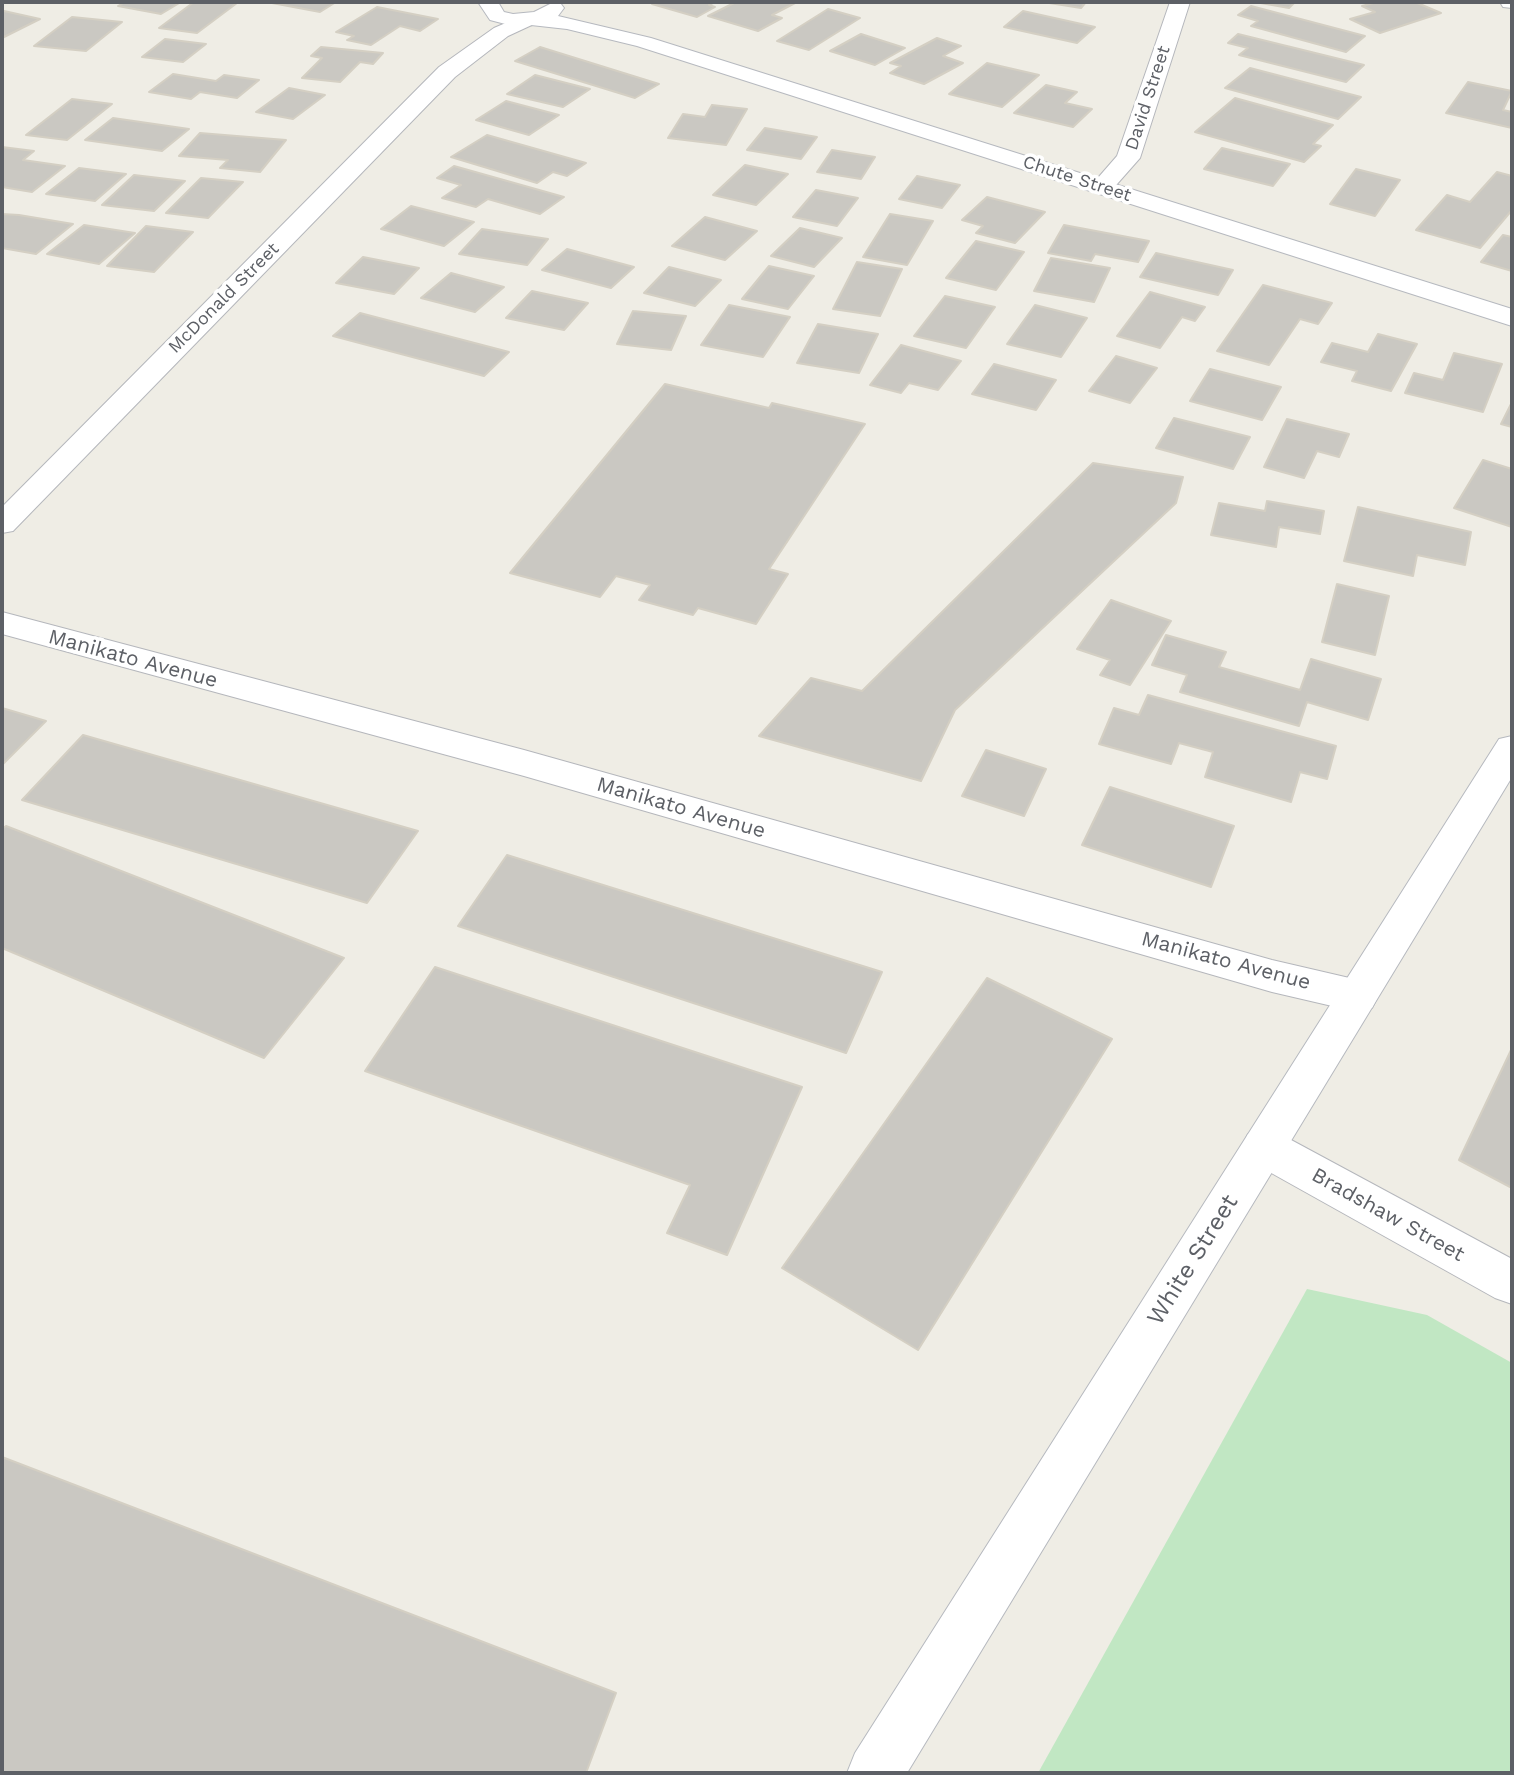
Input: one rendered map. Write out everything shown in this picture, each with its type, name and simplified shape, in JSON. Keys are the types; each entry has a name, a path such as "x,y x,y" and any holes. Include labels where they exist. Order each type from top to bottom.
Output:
{"street":[{"path":"531,19 553,11 554,7 548,2"},
{"name":"Chute Street","path":"548,2 603,22 644,42"},
{"name":"David Street","path":"1102,187 1128,158 1180,2"},
{"name":"Chute Street","path":"489,3 492,11 500,17 567,23 644,42 1511,317"},
{"name":"McDonald Street","path":"447,72 465,40 485,16 489,3"},
{"name":"McDonald Street","path":"2,524 447,72 501,32 531,19"},
{"name":"Manikato Avenue","path":"2,624 524,763 1272,976 1358,996"},
{"name":"White Street","path":"875,1773 1512,748"},
{"name":"Bradshaw Street","path":"1264,1146 1512,1283"}],"green space":[{"path":"1307,1289 1427,1315 1512,1363 1512,1773 1038,1773"}],"building":[{"path":"125,2 181,2 161,14 118,6"},
{"path":"194,2 237,3 197,33 159,28"},
{"path":"336,2 320,12 272,3"},
{"path":"715,2 709,5 715,7 697,17 652,4"},
{"path":"736,2 797,2 772,15 782,18 758,31 708,16"},
{"path":"1043,2 1086,2 1081,8"},
{"path":"1255,2 1295,2 1289,8"},
{"path":"1377,2 1415,2 1441,13 1380,33 1350,19 1375,12 1362,6"},
{"path":"1251,6 1365,36 1346,52 1251,26 1258,21 1238,15"},
{"path":"377,7 438,19 420,31 400,26 371,45 347,40 354,36 336,32"},
{"path":"828,9 860,18 809,50 777,41"},
{"path":"4,11 40,19 2,38"},
{"path":"1023,11 1095,27 1077,43 1004,27"},
{"path":"72,17 122,22 86,51 34,46"},
{"path":"861,34 905,48 875,65 830,51"},
{"path":"1238,34 1364,65 1346,82 1239,55 1248,48 1228,43"},
{"path":"937,38 961,46 943,56 963,63 924,84 890,73 901,66 890,63"},
{"path":"165,39 206,44 183,62 142,57"},
{"path":"321,47 383,53 373,64 360,62 340,82 302,78 322,58 311,56"},
{"path":"540,47 659,84 635,98 515,61"},
{"path":"987,63 1039,75 1002,107 949,94"},
{"path":"1250,68 1361,97 1338,119 1225,88"},
{"path":"173,74 216,81 224,75 259,80 237,98 200,92 191,99 149,92"},
{"path":"535,75 590,89 563,107 507,94"},
{"path":"1468,82 1512,91 1503,110 1512,112 1512,128 1446,113"},
{"path":"1046,85 1077,92 1065,103 1092,109 1073,127 1014,113"},
{"path":"289,88 325,95 293,119 256,112"},
{"path":"1235,98 1333,125 1313,144 1321,146 1304,162 1195,132"},
{"path":"72,99 112,104 67,140 26,135"},
{"path":"506,101 559,115 529,135 476,120"},
{"path":"712,105 747,109 726,145 668,138 683,114 705,117"},
{"path":"113,118 189,129 162,151 85,140"},
{"path":"765,128 817,137 801,159 747,150"},
{"path":"200,133 286,140 260,172 220,168 228,160 179,156"},
{"path":"487,135 586,163 567,176 553,172 537,183 451,157"},
{"path":"2,147 34,151 23,160 65,166 32,192 2,187"},
{"path":"1222,148 1290,164 1273,186 1204,169"},
{"path":"832,150 875,157 861,179 817,172"},
{"path":"745,165 788,174 756,205 713,195"},
{"path":"454,166 564,197 540,214 488,199 476,207 442,198 461,185 437,178"},
{"path":"79,168 126,174 95,201 46,194"},
{"path":"1356,169 1400,180 1375,216 1330,204"},
{"path":"1497,172 1512,176 1512,210 1480,248 1416,230 1447,195 1470,202"},
{"path":"134,175 185,181 154,211 102,205"},
{"path":"917,176 960,185 942,208 899,199"},
{"path":"201,178 243,182 208,218 166,213"},
{"path":"816,190 858,198 837,226 793,217"},
{"path":"987,197 1045,212 1015,243 976,233 983,226 962,220"},
{"path":"411,206 474,222 444,246 381,229"},
{"path":"2,214 73,224 36,254 2,248"},
{"path":"890,214 933,221 907,265 863,257"},
{"path":"705,217 757,231 725,260 672,246"},
{"path":"84,225 135,233 99,264 47,254"},
{"path":"1064,225 1149,241 1138,262 1095,254 1091,261 1048,253"},
{"path":"146,226 193,232 154,272 107,266"},
{"path":"800,228 842,238 814,267 771,256"},
{"path":"482,229 548,239 527,265 459,254"},
{"path":"1503,235 1512,237 1512,271 1481,262"},
{"path":"976,241 1024,252 996,290 946,278"},
{"path":"567,249 634,267 611,288 542,270"},
{"path":"1156,253 1233,270 1218,295 1140,277"},
{"path":"363,257 419,268 394,294 336,283"},
{"path":"1051,258 1110,268 1094,302 1034,291"},
{"path":"857,262 902,269 880,316 833,309"},
{"path":"769,266 814,276 788,309 742,299"},
{"path":"669,267 721,280 695,306 644,293"},
{"path":"451,273 504,287 475,312 421,298"},
{"path":"1263,285 1332,303 1318,324 1300,319 1269,365 1217,351"},
{"path":"532,291 588,303 564,330 506,318"},
{"path":"1150,292 1205,307 1195,321 1182,317 1160,348 1117,336"},
{"path":"945,296 995,307 966,348 914,336"},
{"path":"729,305 790,317 763,357 701,345"},
{"path":"1035,305 1087,318 1061,357 1007,344"},
{"path":"633,311 686,316 671,350 617,344"},
{"path":"360,313 509,352 484,376 333,336"},
{"path":"818,324 878,334 859,373 797,363"},
{"path":"1378,334 1417,344 1391,391 1352,381 1357,371 1321,362 1332,343 1368,352"},
{"path":"901,345 961,361 938,390 909,383 901,393 870,385"},
{"path":"1454,353 1502,364 1483,412 1405,393 1414,373 1443,380"},
{"path":"1116,356 1157,368 1130,403 1089,391"},
{"path":"994,364 1056,380 1036,410 972,394"},
{"path":"1210,369 1281,387 1262,420 1190,401"},
{"path":"665,384 769,408 772,403 865,424 769,569 788,574 756,624 698,608 693,615 639,600 650,585 616,576 600,597 510,573"},
{"path":"1512,402 1512,427 1501,424"},
{"path":"1174,418 1250,437 1233,469 1156,448"},
{"path":"1287,419 1349,434 1339,457 1317,451 1304,478 1264,467"},
{"path":"1483,460 1512,469 1512,527 1454,508"},
{"path":"1093,463 1183,477 1176,503 955,710 921,781 759,736 811,678 862,691"},
{"path":"1267,501 1324,511 1320,534 1279,527 1276,547 1211,535 1219,503 1265,511"},
{"path":"1358,507 1471,532 1465,565 1417,555 1413,576 1344,561"},
{"path":"1337,584 1389,596 1375,655 1322,642"},
{"path":"1111,600 1171,621 1130,685 1100,675 1110,660 1077,649"},
{"path":"1166,635 1226,652 1219,667 1300,690 1311,659 1381,679 1368,720 1307,702 1299,726 1180,692 1187,675 1152,665"},
{"path":"1148,695 1336,746 1327,779 1300,772 1291,802 1205,777 1213,752 1179,743 1171,764 1099,744 1114,708 1139,715"},
{"path":"2,708 46,721 2,765"},
{"path":"83,735 418,831 367,903 22,800"},
{"path":"986,750 1046,769 1024,816 962,796"},
{"path":"1110,787 1234,826 1211,887 1082,845"},
{"path":"6,826 344,958 264,1058 2,948 2,829"},
{"path":"507,855 882,972 846,1053 458,926"},
{"path":"435,967 802,1087 727,1255 667,1233 690,1185 365,1071"},
{"path":"987,978 1112,1039 918,1350 782,1268"},
{"path":"1512,1048 1512,1188 1459,1160"},
{"path":"2,1457 616,1693 586,1773 2,1773"}]}
